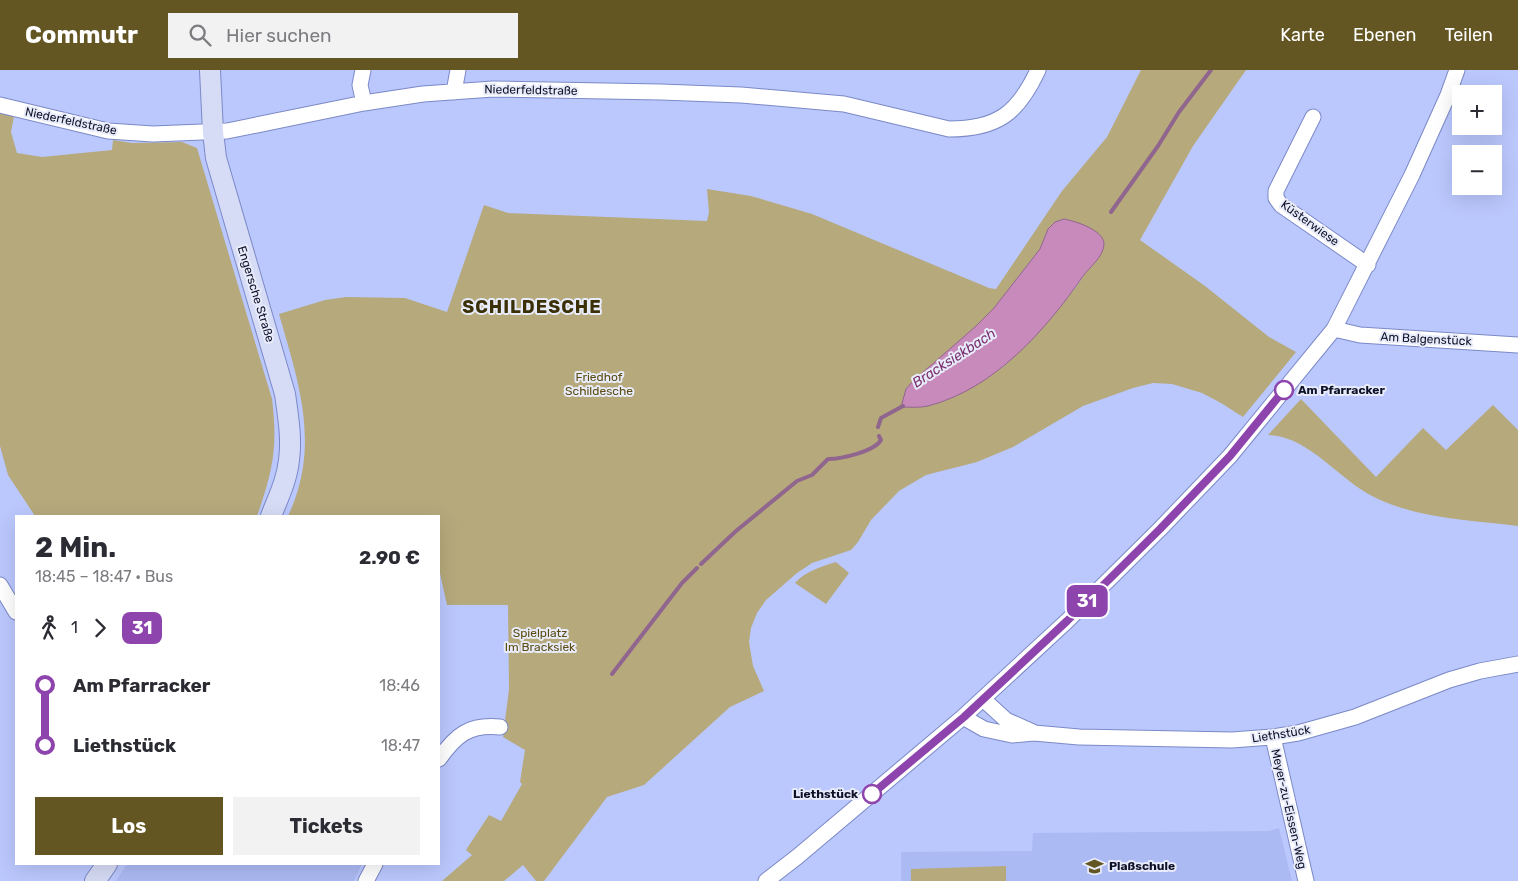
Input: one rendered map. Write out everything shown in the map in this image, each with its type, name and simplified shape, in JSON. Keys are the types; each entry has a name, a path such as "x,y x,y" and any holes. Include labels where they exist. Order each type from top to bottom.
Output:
{"main road":[{"name":"Engersche Straße","path":"210,70 216,158 285,394 290,428 289,460 280,495 271,515"},
{"path":"95,881 106,865"}],"street":[{"path":"364,70 360,85 364,103"},
{"path":"454,92 458,70"},
{"name":"Niederfeldstraße","path":"0,105 108,131 152,134 213,132 364,103 423,94 493,89 741,95 844,104 949,129 967,129 983,127 1013,109 1028,92 1038,70"},
{"path":"766,881 798,857 964,717 1067,621 1160,529 1230,456 1334,328 1368,265 1412,175 1448,95 1457,70"},
{"name":"Küsterwiese","path":"1313,117 1276,191 1276,198 1281,205 1368,265"},
{"name":"Am Balgenstück","path":"1334,328 1360,335 1518,345"},
{"path":"0,585 9,606"},
{"name":"Liethstück","path":"964,717 984,729 1012,735 1034,733 1232,740 1273,737 1298,733 1355,717 1449,680 1480,671 1518,664"},
{"name":"Liethstück","path":"983,699 1006,720 1034,733"},
{"path":"440,758 460,734 472,728 485,725 500,726"},
{"name":"Meyer-zu-Eissen-Weg","path":"1273,737 1306,881"},
{"path":"366,881 374,865"}],"shaded area":[{"name":"Plaßschule","path":"1279,828 1292,881 901,881 901,852 1032,851 1033,833 1269,831"},
{"path":"126,865 362,865 354,881 116,881"}],"green space":[{"path":"1141,70 1246,70 1193,146 1140,240 1205,286 1269,337 1296,352 1243,417 1202,393 1172,384 1153,383 1083,406 1013,447 977,462 926,475 899,491 871,520 851,550 812,563 797,573 766,600 757,613 751,628 749,642 753,666 764,691 730,707 644,785 607,797 544,881 536,881 523,865 504,881 442,881 472,855 466,850 489,815 501,821 522,784 520,782 525,750 503,737 509,689 508,605 447,605 440,574 440,515 288,515 298,490 305,440 299,390 279,314 325,300 346,297 405,298 447,312 484,205 508,213 707,221 709,212 707,189 751,196 812,214 989,288 996,289 1062,191 1107,137","holes":["1048,229 1086,272 1076,287 1003,367 949,399 975,327 994,308 1040,249"]},
{"path":"0,113 14,116 11,132 17,153 42,157 112,150 113,140 132,143 182,142 197,148 272,399 274,416 273,459 257,515 34,515 8,475 0,446"},
{"path":"1301,399 1376,477 1423,428 1446,450 1493,405 1518,430 1518,526 1428,515 1393,505 1362,490 1298,443 1268,435"},
{"path":"836,562 849,573 826,604 795,583 809,572"},
{"path":"1006,866 1006,881 911,881 911,869"}],"water":[{"path":"1064,219 1094,230 1103,239 1104,244 1102,253 1052,317 1016,355 975,386 952,398 928,406 901,407 906,389 994,308 1040,249 1048,229 1055,222"}],"waterway":[{"name":"Bracksiekbach","path":"1111,212 1158,146 1179,112 1211,70"},
{"name":"Bracksiekbach","path":"878,427 881,418 903,406"},
{"name":"Bracksiekbach","path":"701,564 736,531 797,481 812,475 828,459 841,458 872,448 881,440 879,436"},
{"name":"Bracksiekbach","path":"612,674 682,583 697,568"}],"bus line":[{"name":"31","path":"872,794 941,734 964,717 1067,621 1160,529 1230,456 1284,390"}],"place":[{"name":"Am Pfarracker","path":"1284,390"},
{"name":"Liethstück","path":"872,794"},
{"name":"Plaßschule","path":"1095,866"}],"district":[{"name":"SCHILDESCHE","path":"532,307"}],"park label":[{"name":"Friedhof Schildesche","path":"599,384"},
{"name":"Spielplatz Im Bracksiek","path":"540,640"}]}
